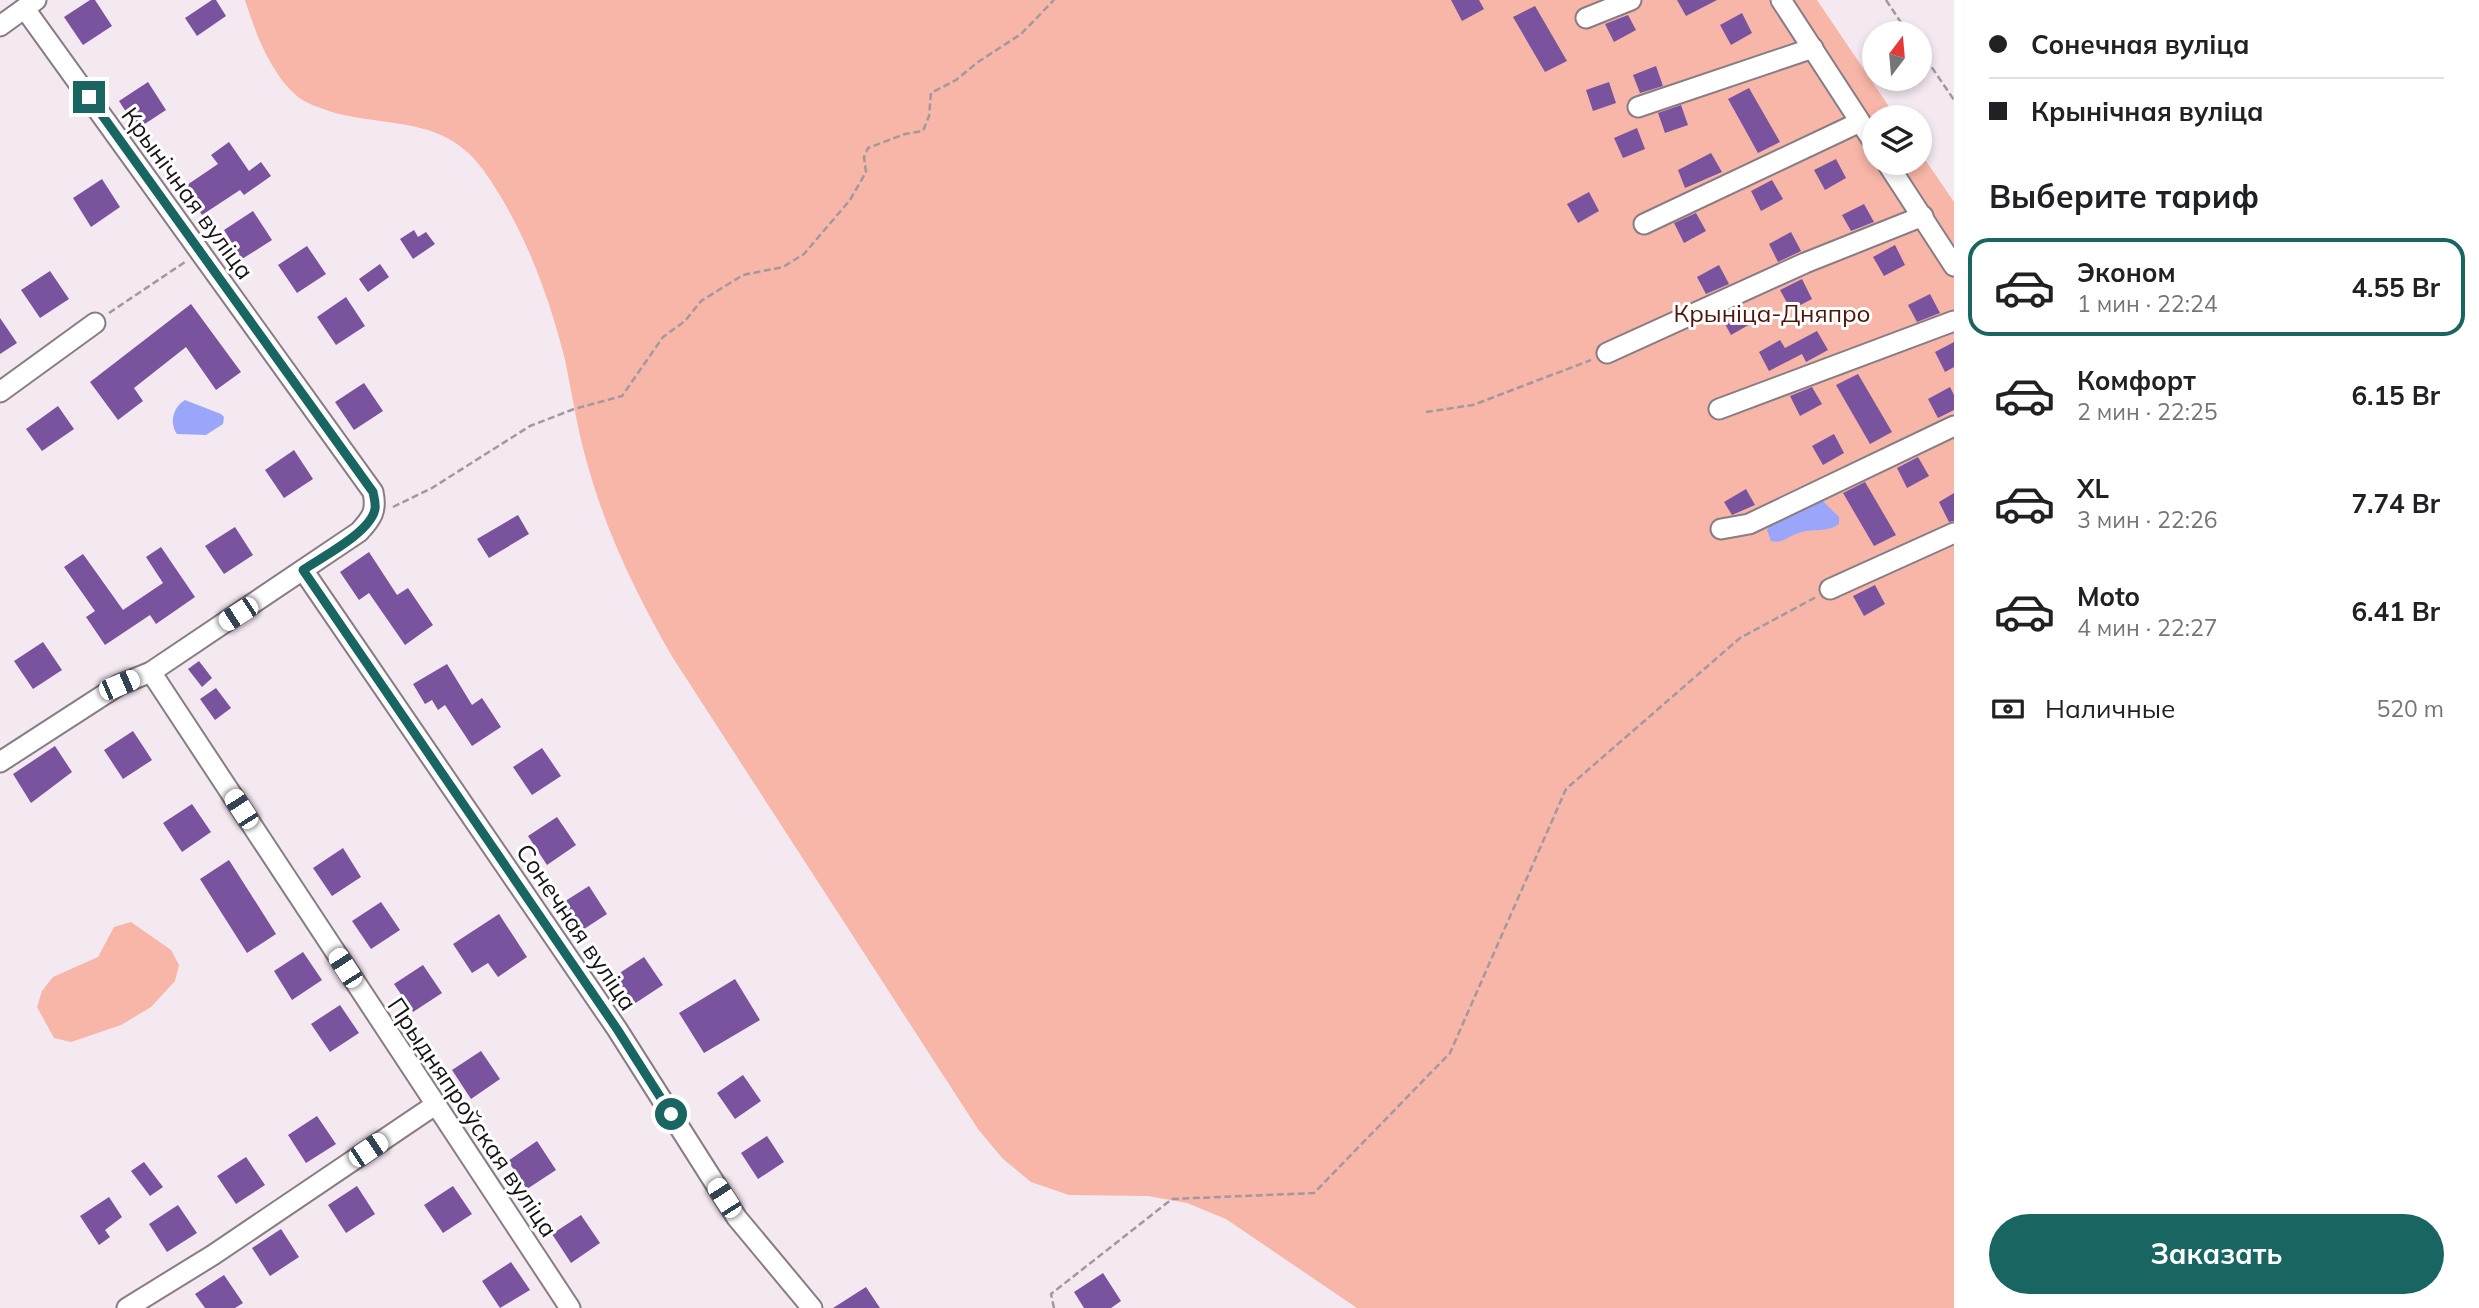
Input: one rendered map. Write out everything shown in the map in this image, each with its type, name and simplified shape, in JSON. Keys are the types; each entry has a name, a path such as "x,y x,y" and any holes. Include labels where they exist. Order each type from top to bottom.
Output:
{"street":[{"path":"1586,18 1631,0"},
{"path":"1781,0 1862,125"},
{"name":"Крынічная вуліца","path":"31,4 201,251 373,492 376,506 372,518"},
{"path":"0,26 31,4"},
{"path":"1639,107 1813,48"},
{"path":"1644,224 1860,122"},
{"path":"1895,175 1954,265"},
{"path":"1607,353 1805,263 1923,216"},
{"path":"1719,409 1954,321"},
{"path":"0,392 95,323"},
{"path":"1721,529 1749,524 1954,426"},
{"path":"0,762 119,685 151,672 359,532 372,518"},
{"path":"1830,589 1954,533"},
{"name":"Сонечная вуліца","path":"303,570 617,1029 737,1218 812,1308"},
{"name":"Прыдняпроўская вуліца","path":"151,672 570,1308"},
{"path":"127,1308 213,1255 435,1105"}],"path":[{"path":"372,518 432,488 530,426 574,409 622,396 663,337 685,321 701,301 743,275 783,267 804,254 850,200 866,172 863,157 868,148 905,134 923,131 929,116 931,93 956,80 1021,34 1054,0"},
{"path":"1886,0 1900,21"},
{"path":"1932,68 1954,100"},
{"path":"95,323 201,251"},
{"path":"1426,412 1473,405 1607,353"},
{"path":"1054,1308 1051,1294 1172,1199 1314,1193 1450,1053 1566,789 1740,638 1830,589"}],"green space":[{"name":"Крыніца-Дняпро","path":"245,0 1817,0 1862,67 1862,91 1878,91 1888,105 1862,105 1862,175 1932,175 1932,170 1954,202 1954,1308 1357,1308 1226,1219 1187,1203 1148,1196 1069,1195 1031,1182 1003,1159 978,1129 659,634 634,586 602,511 580,435 565,360 543,286 523,238 484,171 469,153 452,140 434,132 332,112 298,97 279,76 259,39"},
{"path":"131,922 171,950 179,965 175,981 151,1007 121,1025 71,1042 54,1038 37,1007 42,991 53,977 98,957 114,927"}],"water":[{"path":"185,400 221,414 224,417 223,424 206,435 177,434 173,425 174,416"},
{"path":"1814,499 1822,500 1839,517 1839,524 1771,541 1767,530 1771,521"}],"building":[{"path":"90,0 95,0 112,26 83,45 64,17"},
{"path":"216,0 226,16 197,36 185,18"},
{"path":"1451,0 1479,0 1484,9 1462,21"},
{"path":"1677,0 1717,0 1686,16"},
{"path":"1535,6 1567,61 1545,72 1513,17"},
{"path":"1742,13 1752,33 1731,45 1720,25"},
{"path":"1628,15 1636,30 1614,42 1605,24"},
{"path":"1656,66 1663,86 1640,93 1633,75"},
{"path":"148,82 166,110 137,129 119,101"},
{"path":"1609,82 1616,103 1593,111 1586,90"},
{"path":"1749,88 1780,142 1758,153 1728,99"},
{"path":"1681,105 1688,125 1665,133 1658,113"},
{"path":"1637,128 1645,149 1623,158 1614,138"},
{"path":"229,142 249,171 261,162 271,176 244,195 240,190 202,215 184,187 218,164 211,155"},
{"path":"1711,153 1722,172 1685,188 1678,170"},
{"path":"1836,159 1846,178 1825,190 1814,170"},
{"path":"102,179 120,207 91,227 73,198"},
{"path":"1772,180 1783,199 1761,211 1751,191"},
{"path":"1589,192 1599,211 1578,223 1567,204"},
{"path":"1864,204 1874,222 1851,231 1842,215"},
{"path":"253,211 272,240 242,259 224,230"},
{"path":"1696,213 1706,231 1684,243 1674,223"},
{"path":"414,230 418,237 426,232 435,244 413,259 400,239"},
{"path":"1791,232 1801,251 1778,262 1769,244"},
{"path":"1895,245 1905,265 1884,276 1873,257"},
{"path":"307,246 326,274 297,293 278,265"},
{"path":"380,264 389,277 368,292 359,279"},
{"path":"1719,265 1729,284 1706,294 1697,277"},
{"path":"50,271 69,299 40,318 21,290"},
{"path":"1802,279 1812,299 1791,310 1780,290"},
{"path":"1930,294 1940,313 1917,322 1908,305"},
{"path":"346,297 365,326 336,345 317,317"},
{"path":"191,304 241,372 216,390 186,347 134,388 143,401 118,420 90,382"},
{"path":"1742,305 1752,323 1731,335 1720,315"},
{"path":"0,318 17,343 0,354"},
{"path":"1817,331 1828,350 1806,362 1802,354 1769,371 1759,352 1780,340 1785,348"},
{"path":"1954,342 1954,367 1945,372 1935,352"},
{"path":"1858,374 1892,432 1870,444 1836,385"},
{"path":"364,383 383,411 354,430 335,402"},
{"path":"1812,387 1822,404 1800,416 1790,396"},
{"path":"1950,387 1954,395 1954,410 1938,418 1928,399"},
{"path":"58,406 74,429 42,451 26,429"},
{"path":"1834,434 1844,453 1823,465 1812,446"},
{"path":"294,450 313,479 284,498 265,470"},
{"path":"1918,457 1929,476 1907,488 1897,468"},
{"path":"1865,482 1896,535 1874,546 1843,493"},
{"path":"1746,489 1755,505 1732,515 1724,502"},
{"path":"1954,493 1954,521 1949,522 1939,502"},
{"path":"518,515 529,534 489,558 477,539"},
{"path":"235,527 253,555 224,574 205,546"},
{"path":"161,547 195,597 156,624 150,615 105,645 86,617 95,611 64,567 83,554 123,610 163,583 146,557"},
{"path":"369,552 397,595 408,588 433,625 405,645 369,593 359,600 340,572"},
{"path":"1875,585 1885,604 1864,616 1853,596"},
{"path":"43,642 62,670 33,689 14,661"},
{"path":"199,661 212,678 202,687 188,669"},
{"path":"447,664 472,705 482,698 501,727 472,746 445,705 438,710 432,700 425,704 413,684"},
{"path":"216,688 231,708 215,720 200,699"},
{"path":"133,731 152,760 123,779 104,750"},
{"path":"55,746 72,772 31,803 13,774"},
{"path":"542,748 561,776 532,795 513,767"},
{"path":"192,804 211,832 182,852 163,823"},
{"path":"557,817 576,845 547,865 528,836"},
{"path":"343,848 361,877 332,896 313,868"},
{"path":"229,860 276,934 247,953 200,879"},
{"path":"589,886 607,914 578,933 559,905"},
{"path":"381,902 400,930 371,949 352,921"},
{"path":"499,914 527,957 498,977 488,963 472,973 453,944"},
{"path":"303,952 322,980 292,1000 274,971"},
{"path":"644,957 663,985 634,1004 615,976"},
{"path":"423,965 442,993 413,1012 394,984"},
{"path":"735,979 760,1020 704,1053 679,1013"},
{"path":"340,1005 359,1033 330,1052 311,1024"},
{"path":"481,1051 500,1079 471,1099 452,1070"},
{"path":"743,1075 761,1101 735,1119 717,1093"},
{"path":"317,1116 336,1144 306,1163 288,1135"},
{"path":"767,1136 784,1162 758,1179 741,1153"},
{"path":"537,1141 556,1170 527,1189 508,1161"},
{"path":"246,1157 265,1185 236,1204 217,1176"},
{"path":"144,1162 163,1187 150,1196 131,1171"},
{"path":"357,1186 375,1214 346,1233 328,1205"},
{"path":"453,1186 472,1214 443,1233 424,1205"},
{"path":"109,1197 122,1217 105,1230 110,1237 99,1245 80,1216"},
{"path":"178,1205 197,1233 167,1252 149,1224"},
{"path":"581,1215 600,1243 571,1263 552,1234"},
{"path":"281,1229 299,1257 270,1276 252,1248"},
{"path":"511,1262 530,1290 500,1308 482,1281"},
{"path":"1103,1273 1121,1301 1111,1308 1084,1308 1074,1292"},
{"path":"224,1275 243,1303 235,1308 205,1308 195,1294"},
{"path":"866,1287 880,1308 833,1308"}],"route":[{"path":"89,97 373,492 376,506 372,518 359,532 303,570 617,1029 671,1114"}]}
